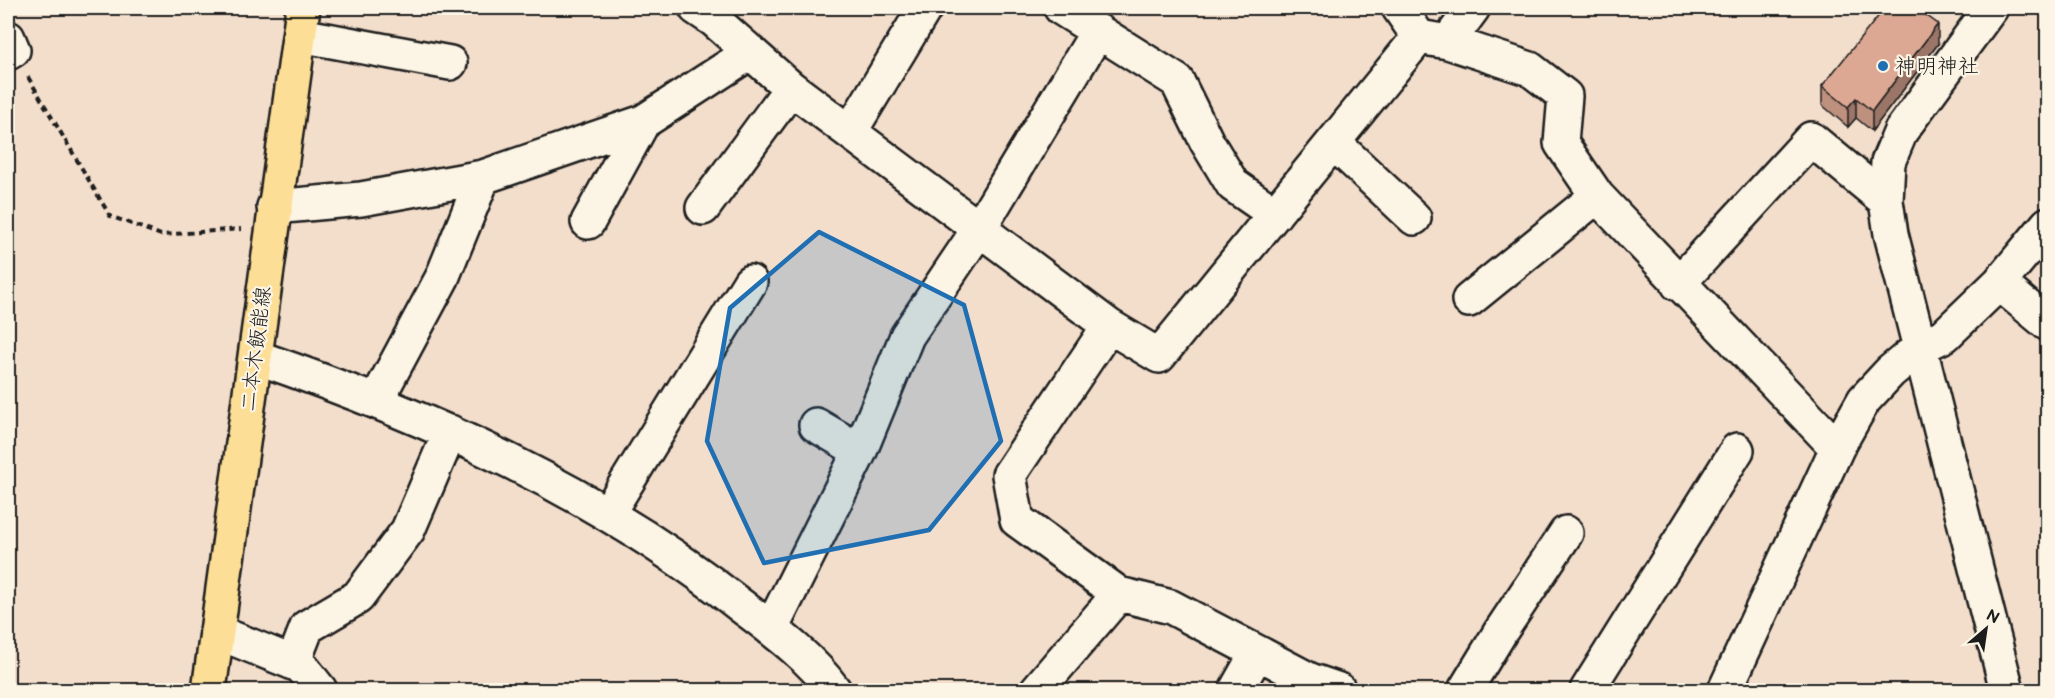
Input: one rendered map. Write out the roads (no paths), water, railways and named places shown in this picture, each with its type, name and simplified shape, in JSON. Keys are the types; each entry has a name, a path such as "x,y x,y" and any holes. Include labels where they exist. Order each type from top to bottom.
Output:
{"main road":[{"name":"二本木飯能線","path":"209,690 301,21"}],"street":[{"path":"696,8 791,88 1109,326 1159,356 1334,143 1434,39 1473,8"},
{"path":"850,132 925,8"},
{"path":"1061,8 1178,81 1207,142 1233,185 1275,214"},
{"path":"1399,8 1434,39 1530,69 1565,96 1561,143 1597,196 1678,284 1837,448"},
{"path":"1991,8 1900,131 1888,162 1886,201 1891,234 2007,690"},
{"path":"301,21 450,63"},
{"path":"771,629 860,451 907,336 979,229 1098,31"},
{"path":"274,207 361,199 483,177 643,122 751,52"},
{"path":"703,208 791,88"},
{"path":"588,222 643,122"},
{"path":"1678,284 1812,139 1886,201"},
{"path":"1334,143 1414,218"},
{"path":"376,401 442,278 483,177"},
{"path":"1469,300 1597,196"},
{"path":"1725,690 1837,448 1864,400 1890,372 1920,347 1945,335 1999,284 2048,224"},
{"path":"608,513 750,282"},
{"path":"1999,284 2048,324"},
{"path":"1109,326 1009,475 1017,520 1119,594 1171,607 1310,680 1339,690"},
{"path":"256,357 376,401 450,432 531,470 608,513 681,561 771,629 822,674 834,690"},
{"path":"816,425 860,451"},
{"path":"293,663 307,627 358,597 408,530 450,432"},
{"path":"1587,690 1737,450"},
{"path":"1465,690 1500,631 1566,533"},
{"path":"1037,690 1119,594"},
{"path":"217,632 301,666 320,690"},
{"path":"1236,690 1257,653"}],"place":[{"name":"神明神社","path":"1883,66"}]}
